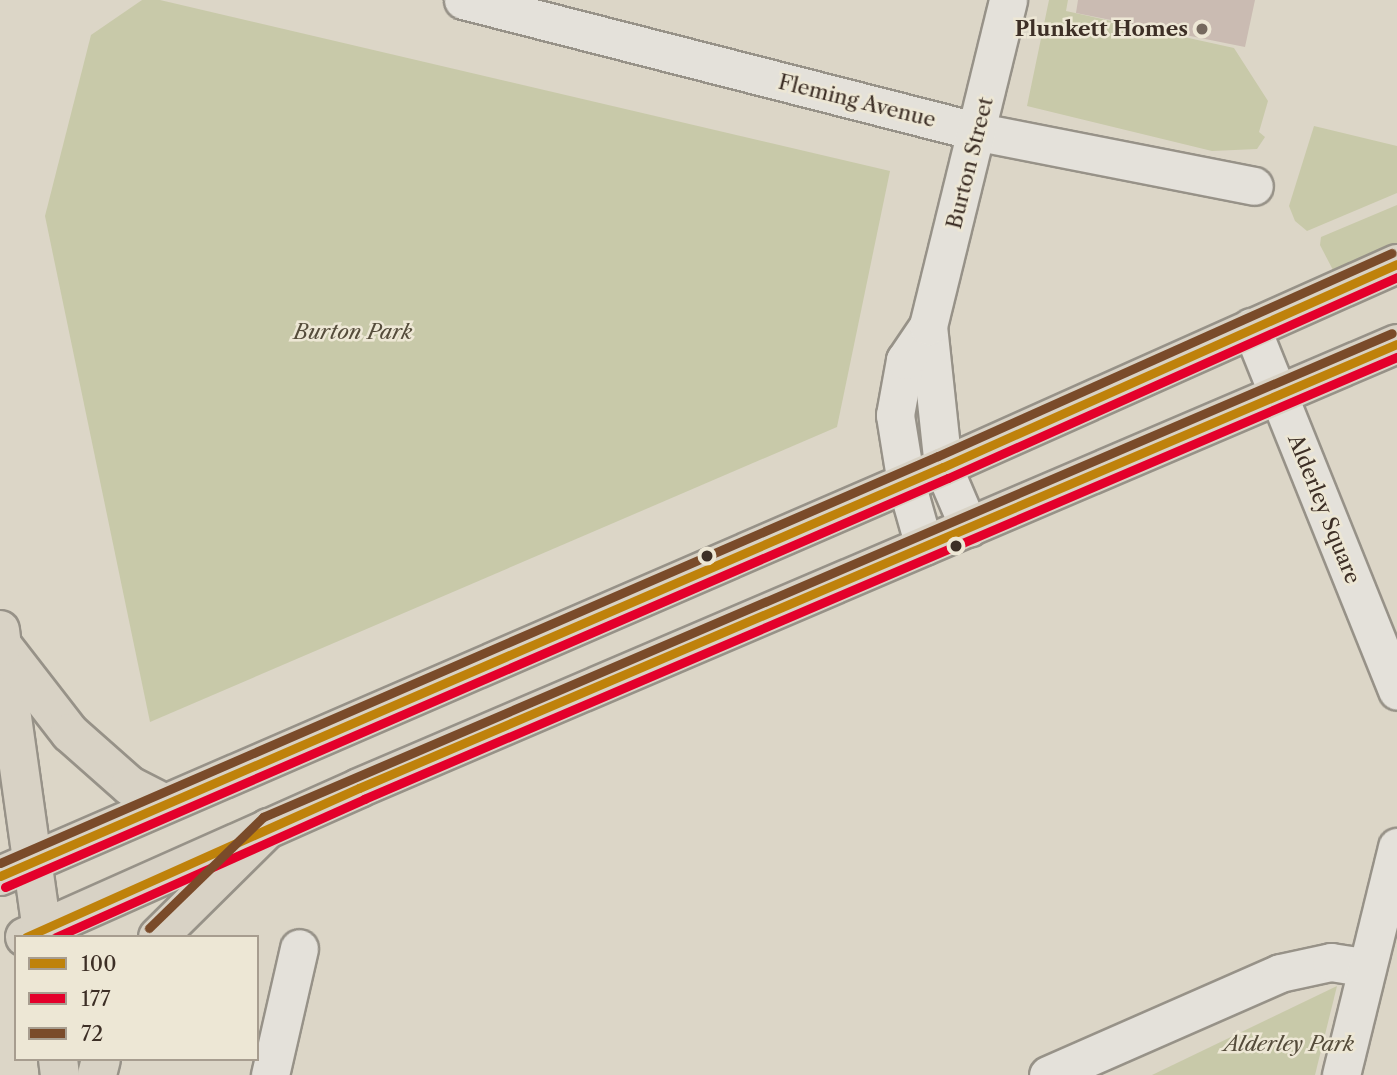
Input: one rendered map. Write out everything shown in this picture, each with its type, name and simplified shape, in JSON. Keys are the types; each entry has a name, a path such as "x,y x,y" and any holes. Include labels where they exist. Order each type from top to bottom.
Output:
{"main road":[{"path":"16,869 943,467 1397,264"},
{"path":"34,935 268,828 1397,344"},
{"path":"1,638 78,741 130,786 165,804"},
{"path":"1,638 16,869 32,935"},
{"path":"160,935 268,828"}],"street":[{"name":"Fleming Avenue","path":"463,0 979,132 1254,186"},
{"name":"Burton Street","path":"925,546 906,483 895,415 905,360 928,326 979,132 1008,0"},
{"name":"Burton Street","path":"928,326 943,467 969,528"},
{"name":"Alderley Square","path":"1251,327 1397,691"},
{"path":"1341,1075 1397,847"},
{"path":"270,1075 299,947"},
{"path":"1048,1075 1280,973 1331,962 1367,968"}],"green space":[{"name":"Burton Park","path":"142,0 160,0 890,171 837,427 150,722 45,216 91,35"},
{"path":"1049,0 1068,0 1066,11 1234,48 1268,101 1259,132 1265,137 1257,149 1212,151 1027,106"},
{"path":"1314,126 1397,146 1397,193 1307,231 1295,221 1289,206"},
{"path":"1397,205 1397,244 1334,272 1320,245 1321,237"},
{"name":"Alderley Park","path":"1337,986 1315,1075 1152,1075"}],"building":[{"name":"Plunkett Homes","path":"1078,0 1255,0 1245,47 1076,13"}],"transit line":[{"name":"72","path":"0,863 938,456 1392,253"},
{"name":"100","path":"0,876 943,467 1397,264"},
{"name":"177","path":"5,887 948,478 1397,277"},
{"name":"72","path":"149,928 263,817 1392,333"},
{"name":"100","path":"30,935 359,788 1397,344"},
{"name":"177","path":"60,935 364,799 1397,357"}],"place":[{"name":"Plunkett Homes","path":"1202,29"}]}
